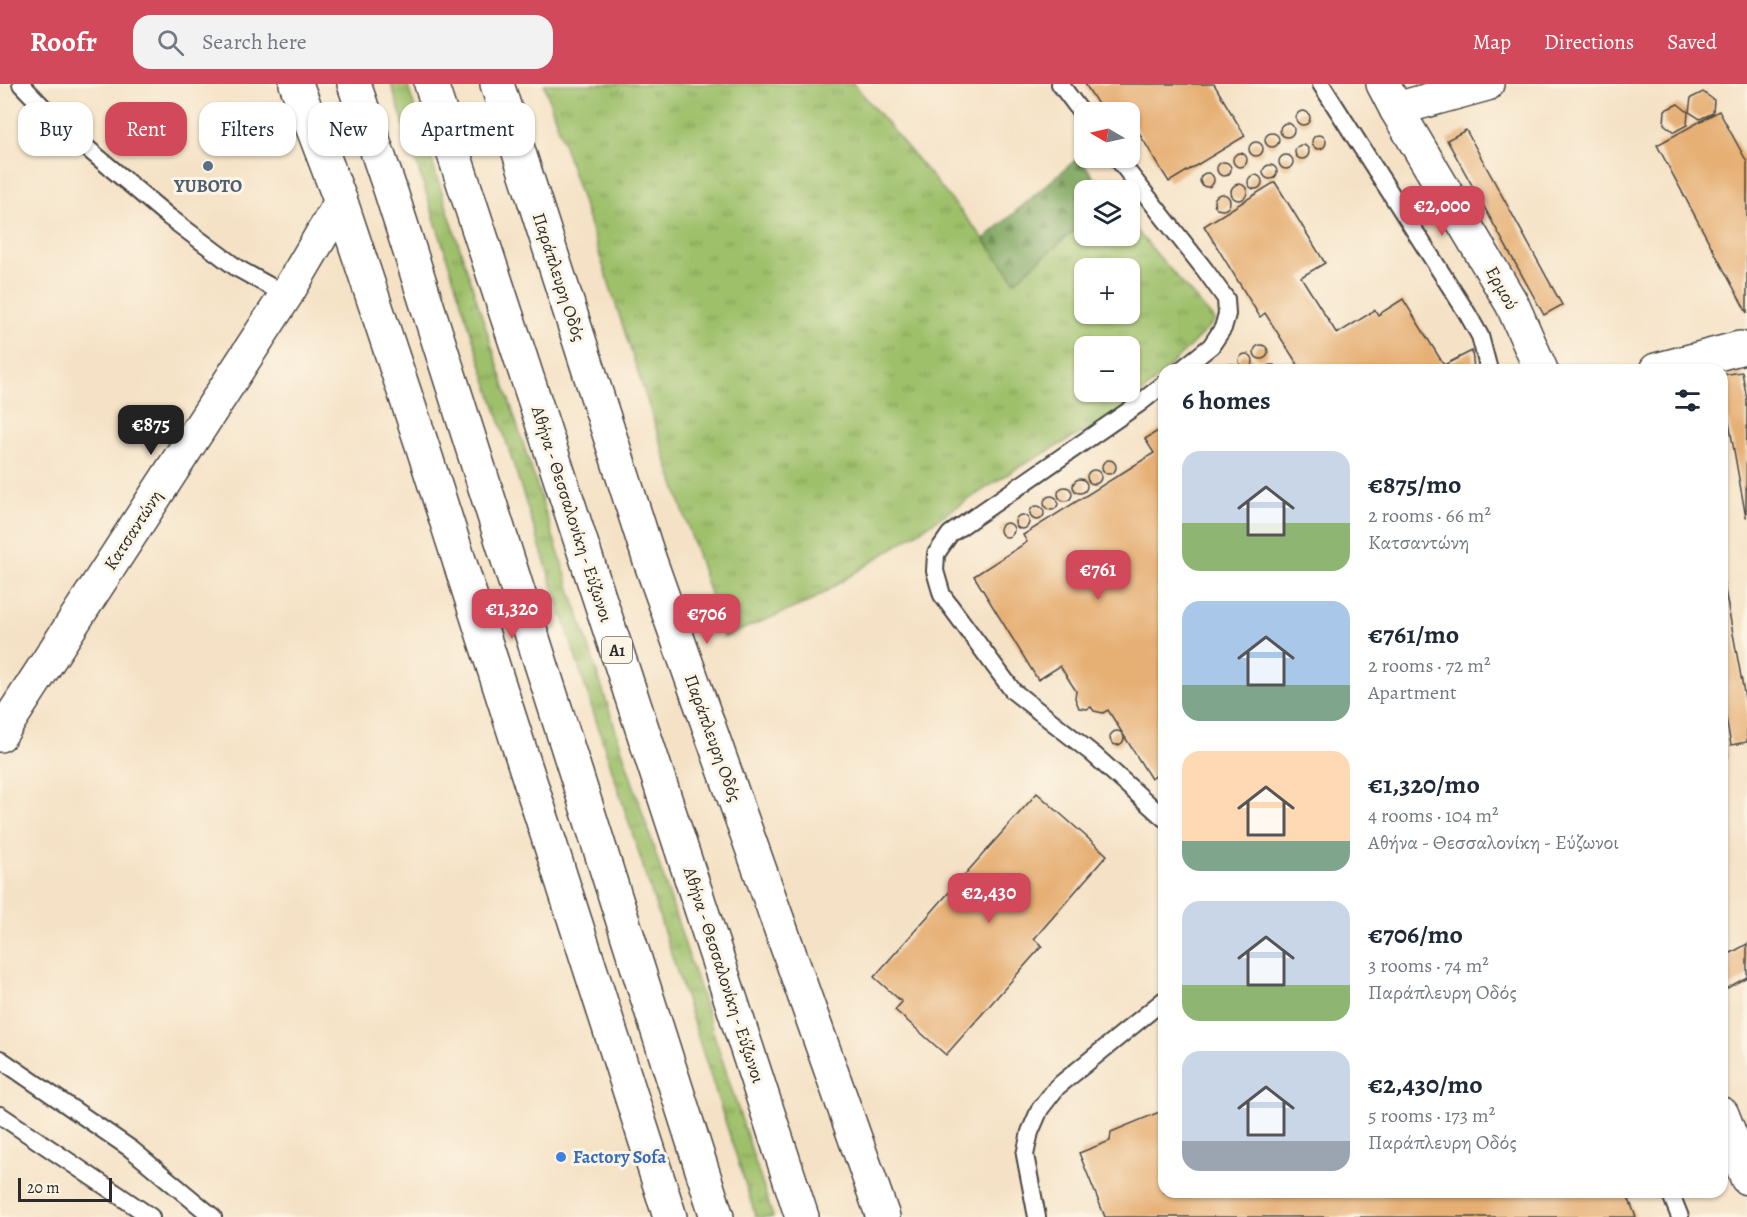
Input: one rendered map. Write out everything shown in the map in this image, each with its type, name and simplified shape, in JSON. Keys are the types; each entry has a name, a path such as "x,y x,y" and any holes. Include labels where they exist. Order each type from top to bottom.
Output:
{"main road":[{"path":"296,84 341,202 423,448 670,1217"},
{"path":"354,84 391,192 717,1217"},
{"name":"Αθήνα - Θεσσαλονίκη - Εύζωνοι","path":"431,84 802,1217"},
{"name":"Παράπλευρη Οδός","path":"497,84 649,558 883,1217"},
{"path":"1390,97 1486,84"},
{"name":"Ερμού","path":"1390,97 1512,304 1538,364"},
{"name":"Κατσαντώνη","path":"0,735 286,295 341,202"},
{"path":"1679,364 1740,348"},
{"path":"1728,1129 1747,1178"}],"lane":[{"path":"21,84 62,127 168,217 237,268 286,295"},
{"path":"1060,84 1074,103"},
{"path":"1322,84 1467,313 1480,336 1487,364"},
{"path":"1125,168 1226,299 1227,314 1223,328 1211,346 1188,364"},
{"path":"1158,389 950,534 936,554 935,571 942,595 1013,691 1093,754 1158,813"},
{"path":"1037,1217 1025,1155 1030,1132 1040,1109 1057,1087 1158,1005"},
{"path":"0,1059 131,1149 213,1217"},
{"path":"0,1115 151,1217"},
{"path":"1672,1198 1680,1217"}],"green space":[{"path":"391,84 407,84 413,102 400,102 400,112"},
{"path":"544,84 854,84 984,239 1015,281 1074,231 1074,246 1140,246 1140,235 1215,321 1172,364 1158,364 1158,378 1140,396 1140,336 1074,336 1074,402 1134,402 1129,407 1017,468 811,601 724,637"},
{"path":"414,156 430,156 773,1217 756,1217"},
{"path":"1074,161 1074,168 1087,168 1096,180 1074,180 1074,231 1015,281 984,239"}],"building":[{"path":"1085,84 1214,84 1245,136 1169,182 1140,135 1140,102 1097,102"},
{"path":"1703,92 1714,100 1713,113 1700,119 1689,112 1691,98"},
{"path":"1678,104 1688,112 1687,125 1674,132 1664,124 1665,110"},
{"path":"1300,111 1306,111 1310,118 1306,125 1300,125 1296,121 1296,115"},
{"path":"1719,111 1747,162 1747,313 1657,145"},
{"path":"1284,123 1290,123 1294,130 1290,137 1284,137 1280,133 1280,127"},
{"path":"1466,130 1562,305 1544,315 1447,140"},
{"path":"1269,133 1275,133 1279,140 1275,147 1269,147 1265,143 1265,137"},
{"path":"1316,135 1322,135 1326,142 1322,149 1316,149 1312,145 1312,139"},
{"path":"1253,142 1259,142 1263,149 1259,156 1253,156 1249,152 1249,146"},
{"path":"1299,145 1305,145 1309,152 1305,159 1299,159 1295,155 1295,149"},
{"path":"1237,153 1243,153 1247,160 1243,167 1237,167 1233,163 1233,157"},
{"path":"1283,155 1289,155 1293,162 1289,169 1283,169 1279,165 1279,159"},
{"path":"1221,162 1227,162 1231,169 1227,176 1221,176 1217,172 1217,166"},
{"path":"1267,165 1273,165 1277,172 1273,179 1267,179 1263,175 1263,169"},
{"path":"1204,173 1210,173 1214,180 1210,187 1204,187 1200,183 1200,177"},
{"path":"1252,175 1258,175 1262,182 1258,189 1252,189 1248,185 1248,179"},
{"path":"1275,182 1325,263 1301,277 1337,334 1375,310 1378,315 1403,299 1443,364 1297,364 1265,313 1260,317 1204,226"},
{"path":"1239,184 1247,192 1239,200 1231,192"},
{"path":"1222,194 1230,202 1222,210 1214,202"},
{"path":"1261,345 1266,347 1268,352 1266,357 1261,359 1256,357 1254,352 1256,347"},
{"path":"1472,351 1473,364 1446,364"},
{"path":"1243,355 1249,355 1252,358 1252,364 1240,364 1240,358"},
{"path":"1742,372 1747,399 1746,518 1728,417 1728,374"},
{"path":"1158,431 1158,775 1151,779 1108,710 1103,713 1094,711 1091,707 1079,708 1075,698 1076,691 1060,666 1038,680 974,576 1027,542 1023,535 1154,453 1145,439"},
{"path":"1109,460 1114,462 1116,467 1114,472 1109,474 1104,472 1102,467 1104,462"},
{"path":"1094,470 1099,472 1101,477 1099,482 1094,484 1089,482 1087,477 1089,472"},
{"path":"1080,479 1085,481 1087,486 1085,491 1080,493 1075,491 1073,486 1075,481"},
{"path":"1065,487 1070,489 1072,494 1070,499 1065,501 1060,499 1058,494 1060,489"},
{"path":"1051,496 1056,498 1058,503 1056,508 1051,510 1046,508 1044,503 1046,498"},
{"path":"1037,506 1042,508 1044,513 1042,518 1037,520 1032,518 1030,513 1032,508"},
{"path":"1022,515 1027,517 1029,522 1027,527 1022,529 1017,527 1015,522 1017,517"},
{"path":"1007,523 1012,525 1014,530 1012,535 1007,537 1002,535 1000,530 1002,525"},
{"path":"1728,606 1747,709 1747,742 1731,745 1728,729"},
{"path":"1117,731 1122,733 1124,738 1122,743 1117,745 1112,743 1110,738 1112,733"},
{"path":"1037,793 1107,855 1034,939 1042,946 946,1055 895,1010 902,1002 874,977"},
{"path":"1747,944 1747,977 1728,988 1728,955"},
{"path":"1158,1112 1158,1198 1628,1198 1636,1217 1105,1217 1079,1153 1110,1141 1111,1132"}],"place":[{"name":"YUBOTO","path":"208,166"},
{"name":"Factory Sofa","path":"561,1157"}]}
